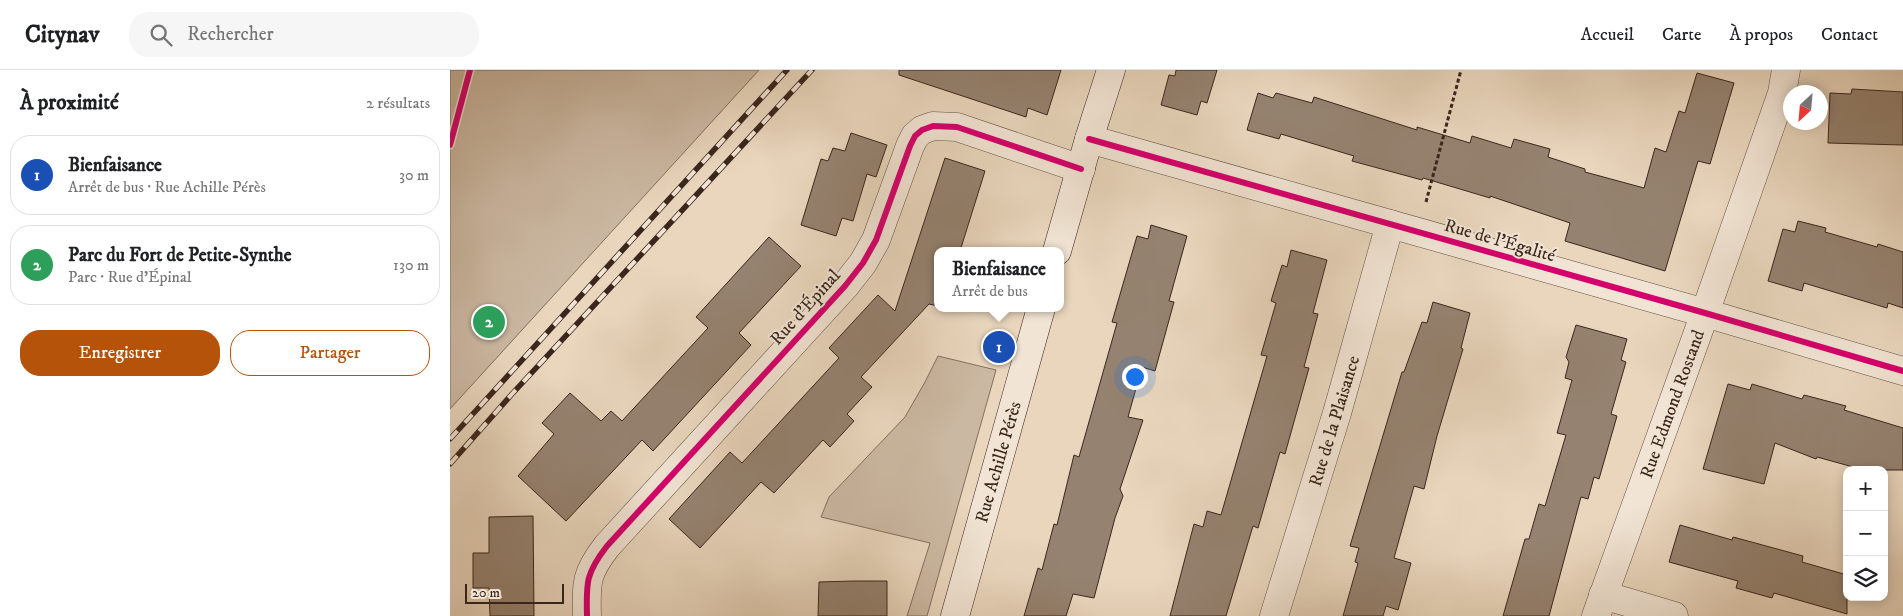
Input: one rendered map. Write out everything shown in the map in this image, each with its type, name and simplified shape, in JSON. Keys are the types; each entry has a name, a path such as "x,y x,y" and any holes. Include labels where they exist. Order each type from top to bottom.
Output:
{"street":[{"path":"1058,247 1111,70"},
{"name":"Rue Edmond Rostand","path":"1674,616 1600,606 1706,313 1782,93 1786,70"},
{"name":"Rue d'Épinal","path":"587,616 586,588 588,577 592,567 608,546 839,293 863,263 876,240 915,136 922,130 933,126 957,127 1081,168"},
{"name":"Rue de l'Égalité","path":"1089,139 1706,313 1903,371"},
{"name":"Rue de la Plaisance","path":"1274,616 1340,404 1390,224"},
{"name":"Rue Achille Pérès","path":"954,616 1040,312"}],"path":[{"path":"1418,232 1461,70"}],"shaded area":[{"path":"450,70 759,70 450,409"},
{"path":"938,356 996,370 927,616 907,616 930,543 821,517 829,497 905,417"}],"building":[{"path":"899,70 1061,70 1047,115 1028,108 1026,117 899,75"},
{"path":"1176,70 1217,70 1207,103 1201,101 1197,115 1161,105 1169,75 1175,76"},
{"path":"1697,73 1734,83 1710,164 1698,161 1665,271 1565,241 1570,223 1490,196 1490,198 1423,178 1422,180 1352,161 1354,156 1281,134 1279,139 1247,130 1258,93 1273,98 1276,93 1312,103 1314,97 1417,130 1417,127 1470,143 1472,136 1511,148 1514,139 1550,149 1548,157 1585,169 1585,172 1644,188 1655,148 1666,152 1679,111 1685,113"},
{"path":"1852,89 1903,92 1903,145 1828,143 1830,93 1851,94"},
{"path":"851,133 887,145 876,177 867,174 853,221 842,218 836,236 801,225 821,159 828,161 833,148 845,151"},
{"path":"945,158 985,171 961,247 934,247 934,305 929,304 861,377 872,387 847,414 854,421 830,447 823,440 774,493 761,482 700,548 669,519 730,452 742,463 839,358 829,348 878,295 895,311"},
{"path":"1798,221 1826,228 1825,232 1877,247 1878,244 1903,252 1903,308 1888,303 1887,308 1804,283 1802,291 1768,281 1783,229 1795,232"},
{"path":"1151,225 1187,236 1169,301 1174,302 1155,371 1142,367 1128,417 1143,420 1120,489 1123,496 1115,518 1094,598 1073,594 1066,616 1024,616 1038,568 1042,570 1054,524 1057,525 1074,455 1079,457 1117,323 1112,322 1137,236 1148,239"},
{"path":"769,237 801,266 739,333 751,345 653,451 642,440 566,521 518,476 554,434 542,423 570,393 601,421 611,411 622,421 708,328 696,317"},
{"path":"1291,250 1327,260 1313,313 1318,314 1304,367 1309,368 1285,454 1280,452 1258,528 1253,526 1226,616 1170,616 1194,524 1203,527 1207,511 1221,515 1267,356 1261,355 1276,303 1271,301 1282,265 1287,267"},
{"path":"1433,302 1470,313 1461,348 1463,349 1437,436 1424,489 1414,486 1394,558 1411,563 1398,610 1386,606 1383,616 1343,616 1358,563 1355,562 1359,548 1350,546 1402,372 1404,372 1422,322 1427,323"},
{"path":"1576,325 1627,339 1621,360 1626,362 1611,414 1617,416 1599,479 1594,477 1588,499 1581,497 1549,616 1503,616 1525,539 1529,539 1539,504 1545,506 1566,435 1557,433 1572,380 1565,378 1569,362 1566,357"},
{"path":"1728,384 1750,390 1752,384 1802,399 1804,395 1846,406 1844,410 1903,428 1903,470 1888,470 1888,466 1850,466 1817,457 1816,459 1775,443 1764,484 1703,469"},
{"path":"533,516 534,616 490,616 489,588 473,588 473,553 489,553 489,517"},
{"path":"1680,525 1732,540 1733,537 1803,556 1802,562 1843,574 1843,601 1847,601 1847,614 1774,593 1772,598 1736,588 1738,581 1669,562"},
{"path":"887,581 887,616 818,616 819,582"}],"railway":[{"path":"450,439 787,70"},
{"path":"450,464 512,394 812,70"}],"cycle path":[{"path":"450,145 470,70"},
{"path":"587,616 587,586 589,578 591,571 607,546 845,286 863,263 876,240 915,136 922,130 933,126 957,127 1081,169"},
{"path":"1089,139 1705,313 1903,371"}],"place":[{"name":"Parc du Fort de Petite-Synthe","path":"489,322"},
{"name":"Bienfaisance","path":"999,347"}]}
